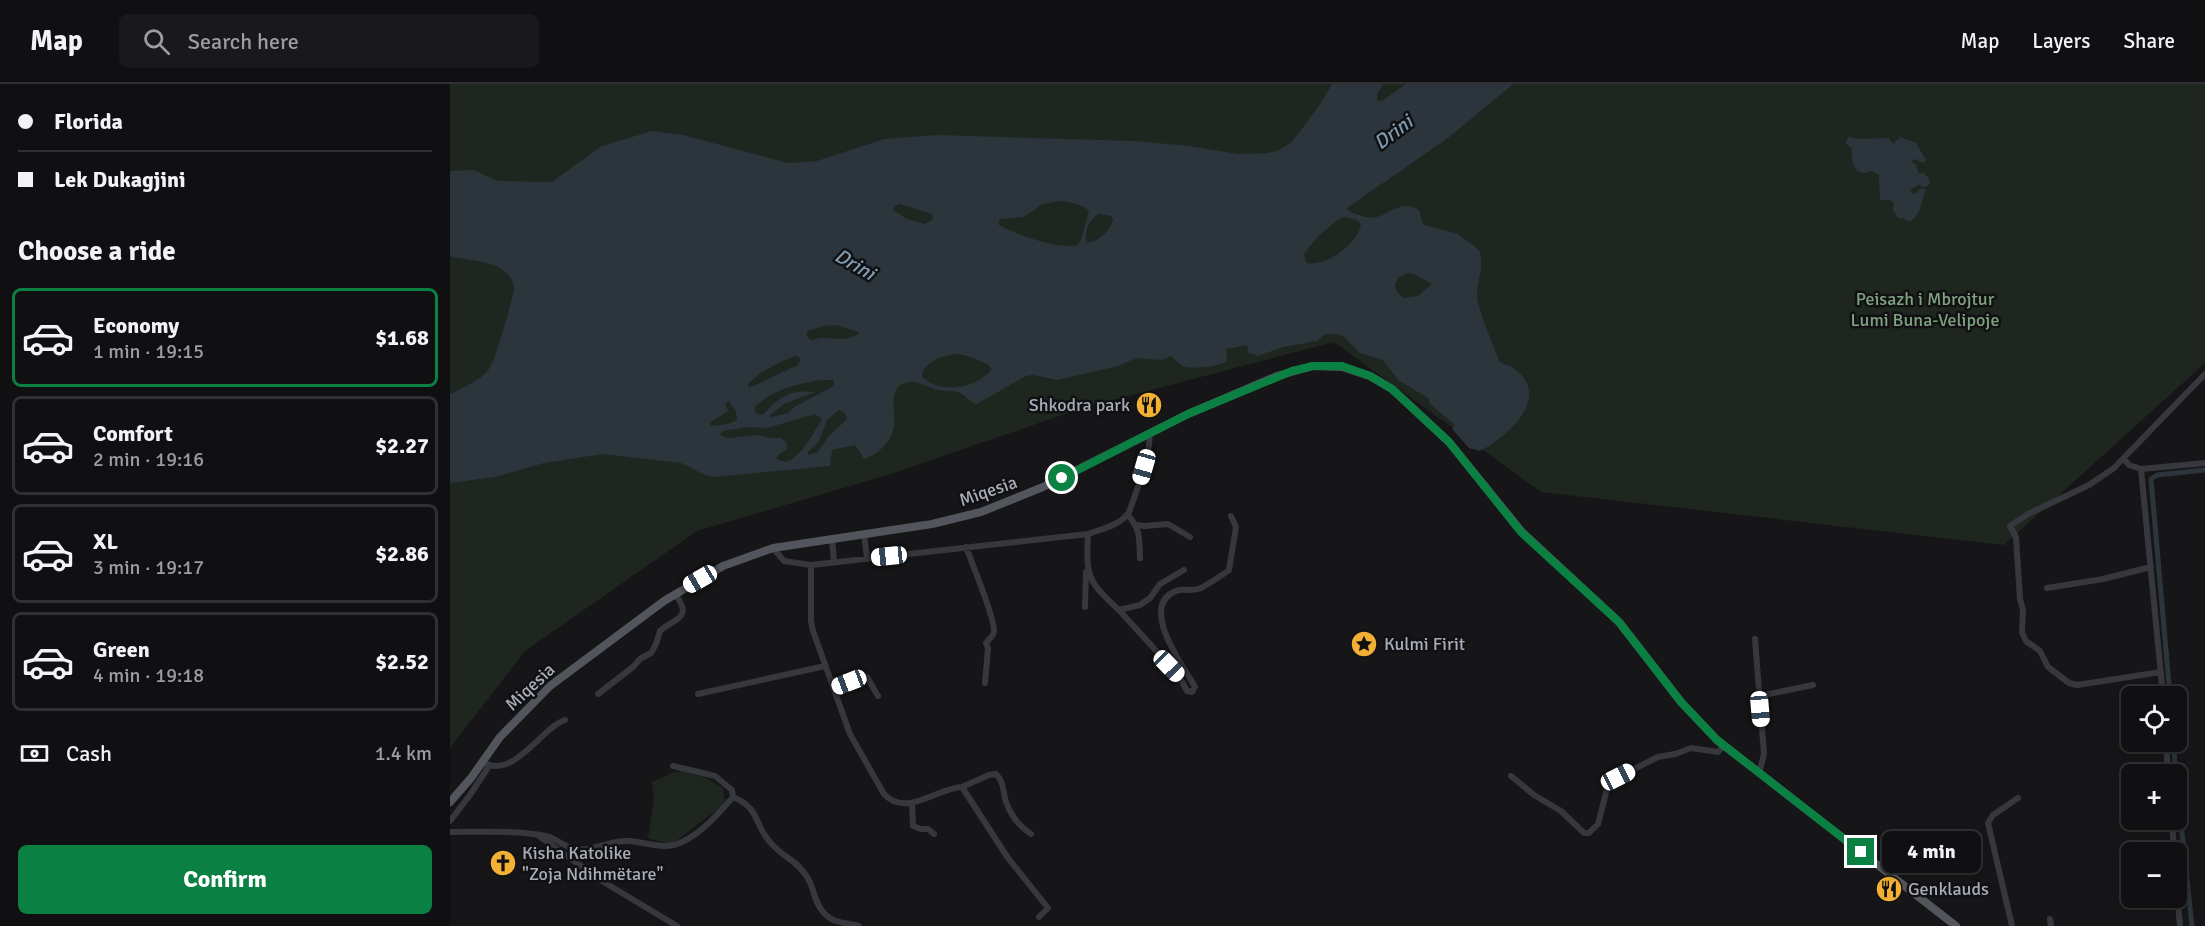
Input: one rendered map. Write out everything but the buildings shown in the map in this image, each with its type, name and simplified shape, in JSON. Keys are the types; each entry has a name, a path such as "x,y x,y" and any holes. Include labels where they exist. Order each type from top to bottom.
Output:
{"main road":[{"name":"Miqesia","path":"450,802 486,764 500,737 541,694 675,594 717,569 773,548 932,524 981,512 1043,487 1204,407 1292,371 1313,366 1342,366 1370,376 1397,393 1449,442 1531,542 1619,622 1681,702 1724,746 1956,926"}],"street":[{"path":"2161,672 2073,684 2045,664 2040,651 2026,641 2022,632 2023,610 2020,599 2016,537 2010,526 2033,512 2089,485 2124,459 2205,374"},
{"path":"773,548 784,561 811,565 1088,534 1105,529 1128,515 1151,439 1149,433"},
{"path":"2124,459 2129,465 2141,470 2205,463"},
{"path":"2141,470 2162,686"},
{"path":"1128,515 1136,525 1140,558"},
{"path":"1086,564 1091,580 1179,676 1188,691 1192,692 1195,687 1167,641 1162,626 1162,609 1170,595 1182,590 1200,589 1228,570 1236,527 1231,516"},
{"path":"1136,525 1168,524 1190,537"},
{"path":"864,534 867,558"},
{"path":"1085,607 1088,534"},
{"path":"832,538 834,562"},
{"path":"966,547 994,630 986,643 988,648 986,683"},
{"path":"811,565 812,626 850,734 884,794 890,799 912,804 996,774 1001,779 1007,803 1015,819 1031,834"},
{"path":"2047,588 2081,583 2151,567"},
{"path":"1119,610 1140,605 1160,584 1184,570"},
{"path":"598,694 640,659 651,653 660,631 680,617 683,609 675,594"},
{"path":"1755,639 1764,754 1759,774"},
{"path":"698,694 825,666"},
{"path":"833,688 867,677 878,696"},
{"path":"1759,696 1813,685"},
{"path":"450,821 470,795 486,764 499,766 520,755 543,738 553,725 565,720"},
{"path":"1511,776 1534,795 1561,811 1584,833 1589,833 1598,824 1604,793 1612,781 1658,757 1691,748 1718,752 1724,746"},
{"path":"674,766 715,776 732,790 733,797"},
{"path":"962,787 1008,858 1048,908 1039,916"},
{"path":"450,832 497,831 548,836 575,849 630,841 666,847 684,842 712,820 733,797"},
{"path":"733,797 750,807 769,842 799,866 808,877 815,901 823,913 832,920 859,926"},
{"path":"2012,926 1988,823 1993,815 2018,798"},
{"path":"912,804 914,826 928,829 933,834"},
{"path":"539,835 602,881 677,926"},
{"path":"2178,908 2180,926"}],"green space":[{"name":"Peisazh i Mbrojtur Lumi Buna-Velipoje","path":"450,84 2205,84 2205,363 2004,545 1541,492 1334,342 1083,408 891,474 697,531 525,651 450,748"},
{"path":"682,771 706,778 723,788 725,801 721,807 676,841 669,844 648,838 654,799 652,782"}],"water":[{"name":"Drini","path":"1332,84 1383,84 1377,94 1377,100 1382,101 1406,84 1513,84 1448,138 1347,208 1359,215 1374,217 1397,208 1412,207 1419,210 1424,225 1458,234 1479,250 1481,267 1477,296 1483,319 1500,362 1512,367 1524,379 1529,391 1528,403 1522,415 1502,436 1480,451 1469,448 1452,429 1455,425 1430,404 1428,398 1398,380 1383,360 1360,353 1344,337 1337,334 1325,334 1317,341 1283,347 1258,356 1249,353 1247,345 1226,349 1227,361 1206,367 1183,366 1171,356 1161,360 1137,358 1118,366 1057,380 1033,375 1026,376 977,404 953,391 908,382 901,384 894,394 893,432 884,447 864,459 855,445 832,450 830,466 713,477 681,463 603,454 544,463 495,477 450,483 450,394 476,381 489,369 499,344 514,290 511,278 498,267 450,256 450,171 474,170 498,181 552,182 602,146 652,131 683,135 788,163 817,161 884,139 938,135 1134,141 1190,146 1238,154 1268,153 1279,150 1292,142","holes":["1060,201 1079,205 1089,211 1078,245 1070,246 1049,243 1014,232 998,224 1000,219 1023,217 1043,204","900,204 932,214 933,219 925,224 907,219 893,210","1099,214 1111,216 1113,220 1103,235 1087,243 1086,230 1090,222","1345,217 1357,220 1361,224 1354,240 1340,253 1322,262 1306,263 1304,254 1329,227","1407,273 1414,274 1432,284 1418,296 1403,298 1396,290 1395,284 1399,277","836,325 858,332 858,334 846,339 812,340 807,337 807,331","956,354 965,355 990,366 991,370 976,382 967,385 938,386 922,376 926,367 940,358","796,356 801,359 798,365 749,388 751,381 777,364","821,380 834,380 834,386 796,406 788,413 769,416 784,404 815,392 791,393 780,399 762,415 755,413 755,407 762,401 794,386","729,401 736,412 737,420 728,424 711,426 710,422 727,412 725,405","839,410 845,413 847,419 829,436 818,452 808,455 808,452 819,441 827,420","815,414 822,419 803,449 786,462 776,459 787,449 786,442 780,438 758,435 728,438 720,435 722,431 748,427 767,428"]},
{"path":"1849,137 1889,138 1893,144 1900,137 1916,143 1926,160 1923,163 1914,159 1911,161 1916,165 1919,174 1923,173 1928,177 1930,183 1922,187 1920,184 1910,190 1915,194 1920,189 1926,189 1914,219 1910,222 1898,218 1891,200 1880,200 1879,175 1871,171 1861,172 1855,168 1852,149 1845,142"}],"waterway":[{"path":"2169,686 2151,479 2157,475 2205,470"},
{"path":"2174,752 2175,764"},
{"path":"2182,830 2192,926"}],"place":[{"name":"Shkodra park","path":"1149,405"},
{"name":"Kulmi Firit","path":"1364,644"},
{"name":"Kisha Katolike \"Zoja Ndihmëtare\"","path":"503,863"},
{"name":"Genklauds","path":"1889,889"}],"route":[{"path":"1062,478 1188,414 1292,371 1313,366 1342,366 1370,376 1392,389 1449,442 1521,532 1619,622 1681,702 1717,740 1861,852"}]}
